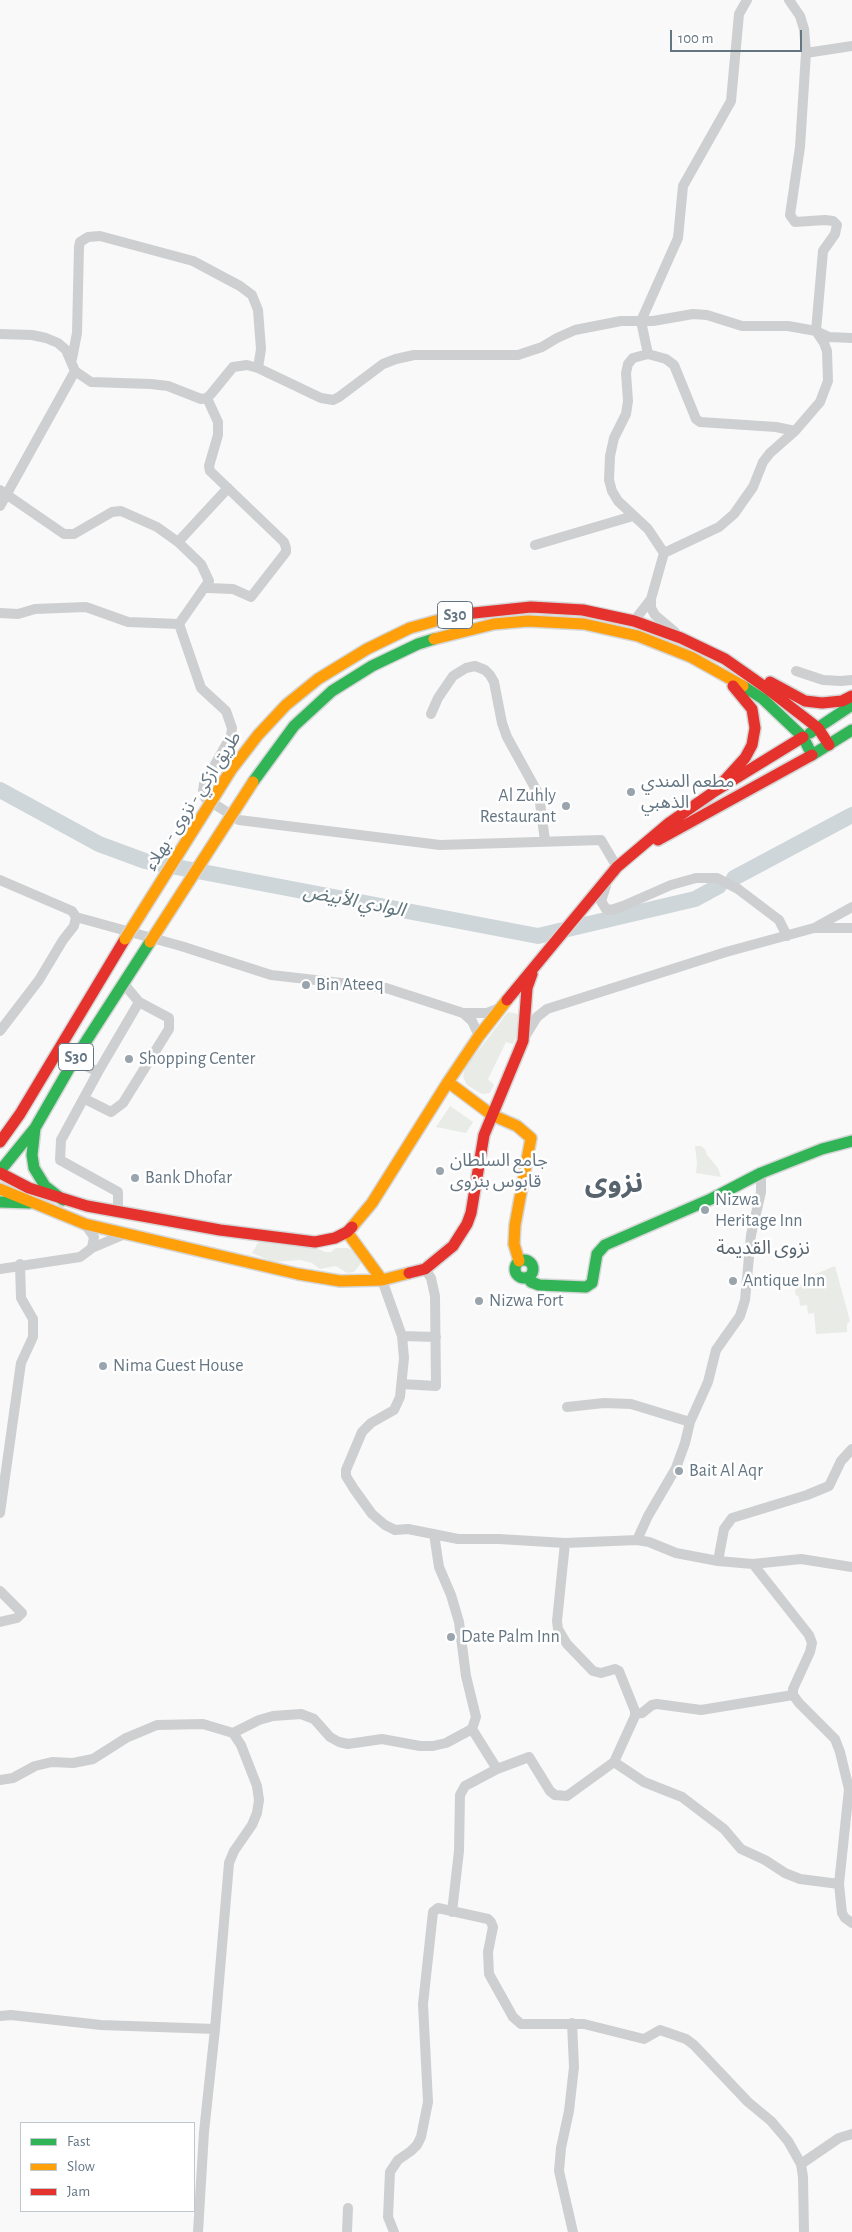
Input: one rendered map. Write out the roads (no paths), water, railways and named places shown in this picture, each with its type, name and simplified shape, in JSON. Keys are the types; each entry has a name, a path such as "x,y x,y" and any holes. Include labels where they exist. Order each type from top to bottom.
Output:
{"main road":[{"name":"طريق ازكي - نزوى - بهلاء","path":"0,1142 20,1114 230,770 258,735 286,705 318,679 367,649 410,628 461,614 531,606 583,610 634,621 681,638 724,659 765,687 818,728 829,744"},
{"name":"S30","path":"0,1172 35,1128 74,1060 253,782 294,726 332,691 372,666 418,644 494,624 528,621 584,624 638,636 691,657 733,678 763,699 803,737 812,755"},
{"path":"691,657 725,679 743,695 752,709 755,728 752,745 745,758 714,791"},
{"path":"724,659 805,701 822,703 842,700 852,696"},
{"path":"0,1172 29,1188 63,1200 220,1230 315,1242 335,1238 346,1232 372,1203 479,1036 542,956 618,867 669,823 714,791 818,728 852,705"},
{"path":"633,853 713,811 852,730"},
{"path":"0,1189 30,1203 85,1224 332,1280 382,1280 425,1269 452,1246 464,1232 470,1213 484,1135 522,1041 530,979 542,956"},
{"path":"500,1008 512,1005 526,1008"},
{"path":"448,1082 492,1115 517,1126 527,1132 531,1138 515,1224 514,1244 519,1260 525,1260 532,1264 533,1270 528,1278 539,1285 586,1287 592,1283 597,1254 605,1244 711,1199 761,1173 822,1149 852,1141"},
{"path":"35,1128 32,1155 34,1168 45,1186 63,1200"},
{"path":"0,1202 30,1203"},
{"path":"346,1232 382,1280"}],"street":[{"path":"648,354 641,321 678,238 680,197 683,186 731,101 739,14 747,0"},
{"path":"664,553 719,528 734,514 753,487 767,457 795,431 820,402 828,381 827,351 816,331 823,251 837,230 833,222 819,219 796,222 790,215 800,147 806,53 804,29 800,16 789,0"},
{"path":"806,53 852,46"},
{"path":"258,368 262,349 258,310 252,295 193,261 100,236 88,237 80,242 77,333 72,359 75,371 91,382 168,386 200,399 207,398 233,367 240,365 258,368 321,398 333,400 383,364 396,359 414,355 518,355 542,347 575,330 621,321 659,321 693,314 742,326 779,325 816,331 829,337 852,338"},
{"path":"0,334 46,338 62,347 72,359"},
{"path":"681,638 656,616 651,608 651,599 664,553 648,529 618,501 612,491 610,456 614,438 626,414 628,401 626,374 628,364 633,358 648,354 666,359 674,366 696,419 700,422 776,427 795,431"},
{"path":"0,506 4,492 75,371"},
{"path":"207,398 218,422 218,435 209,466 210,471 284,542 286,552 251,597 233,589 207,588"},
{"path":"178,542 228,488"},
{"path":"4,492 64,534 74,534 112,512 121,511 157,527 178,542 201,564 210,582 179,624"},
{"path":"535,545 633,516"},
{"path":"634,621 651,599"},
{"path":"0,613 18,614 35,609 86,607 128,622 179,624"},
{"path":"179,624 201,688 226,711 232,728 231,736 204,784 205,798 239,820 440,845 601,840 618,867 601,897 601,901 606,908 611,910 671,885 696,878 717,878 738,889 779,920 786,929 787,936"},
{"path":"431,714 438,698 453,676 466,668 475,666 485,670 490,675 494,682 502,723 507,737 539,795 545,841"},
{"path":"796,672 822,680 852,680"},
{"path":"0,880 72,911 76,917 181,946 271,974 386,988 463,1013 487,1013 500,1008"},
{"path":"526,1008 547,1009 726,952 814,928 852,907"},
{"path":"0,1031 39,980 63,940 74,926 76,917"},
{"path":"814,928 852,928"},
{"path":"84,1099 111,1112 124,1103 169,1029 169,1018 139,1002 124,984"},
{"path":"118,1212 118,1192 60,1160 61,1140 139,1002"},
{"path":"522,1041 537,1017 547,1009"},
{"path":"463,1013 472,1020 479,1036"},
{"path":"74,1060 98,1072"},
{"path":"637,1540 648,1516 676,1468 690,1422 708,1382 716,1350 740,1316 745,1300 751,1235 761,1192 761,1173"},
{"path":"85,1224 94,1237 92,1248"},
{"path":"0,1269 20,1264 80,1257 92,1248 126,1234"},
{"path":"0,1513 21,1362 33,1337 33,1319 21,1298 20,1264"},
{"path":"402,1384 436,1386 435,1296 431,1278 425,1269"},
{"path":"382,1280 402,1336 404,1358 400,1398 394,1410 371,1422 362,1432 347,1464 346,1476 372,1514 385,1525 395,1530 408,1529 458,1540 499,1539 565,1543 637,1540 649,1542 676,1553 718,1561 753,1564 801,1558 852,1567"},
{"path":"402,1336 436,1337"},
{"path":"567,1407 604,1403 631,1404 690,1422"},
{"path":"718,1561 724,1529 732,1518 806,1496 829,1486 841,1461 852,1450"},
{"path":"234,1733 259,1720 287,1714 301,1714 314,1719 330,1736 339,1742 348,1744 382,1739 420,1746 433,1746 446,1743 472,1729 476,1717 466,1676 459,1622 452,1596 439,1567 434,1534"},
{"path":"452,1912 459,1851 460,1795 465,1786 497,1769 529,1757 550,1791 561,1797 567,1796 614,1762 636,1714 619,1671 615,1669 601,1673 593,1671 567,1644 558,1630 557,1621 565,1543"},
{"path":"753,1564 810,1635 812,1643 810,1652 793,1689 793,1695 795,1700 835,1740 851,1789 839,1884 842,1913 845,1918 852,1922"},
{"path":"0,1590 22,1613 17,1618 0,1622"},
{"path":"636,1714 642,1713 657,1704 701,1710 793,1695"},
{"path":"0,1780 13,1778 35,1766 52,1762 73,1763 92,1759 126,1738 157,1725 204,1724 234,1733 241,1745 257,1786 259,1800 257,1813 252,1825 234,1851 229,1863 204,2132 198,2232"},
{"path":"472,1729 497,1769"},
{"path":"614,1762 644,1782 682,1797 724,1830 741,1849 785,1873 800,1879 839,1884"},
{"path":"394,2232 388,2216 390,2172 398,2160 411,2151 421,2138 428,2102 423,2011 433,1912 438,1908 488,1919 492,1922 493,1927 488,1952 489,1974 516,2021 521,2024 584,2024 644,2039 660,2030 686,2039 694,2045 748,2102 780,2130 788,2141 800,2164 803,2177 804,2232"},
{"path":"0,2016 101,2025 215,2029"},
{"path":"572,2023 574,2067 559,2171 573,2232"},
{"path":"800,2164 839,2138 852,2134"},
{"path":"347,2232 348,2208"}],"waterway":[{"name":"الوادي الأبيض","path":"0,790 99,844 145,861 538,936 695,899 719,886"},
{"name":"الوادي الأبيض","path":"734,878 852,815"}],"place":[{"name":"مطعم المندي الذهبي","path":"631,792"},
{"name":"Al Zuhly Restaurant","path":"566,806"},
{"name":"Bin Ateeq","path":"306,985"},
{"name":"Shopping Center","path":"129,1059"},
{"name":"جامع السلطان قابوس بنزوى","path":"440,1171"},
{"name":"Bank Dhofar","path":"135,1178"},
{"name":"Nizwa Heritage Inn","path":"705,1210"},
{"name":"Antique Inn","path":"733,1281"},
{"name":"Nizwa Fort","path":"479,1301"},
{"name":"Nima Guest House","path":"103,1366"},
{"name":"Bait Al Aqr","path":"679,1471"},
{"name":"Date Palm Inn","path":"451,1637"}],"district":[{"name":"نزوى","path":"614,1184"},
{"name":"نزوى القديمة","path":"763,1248"}]}
